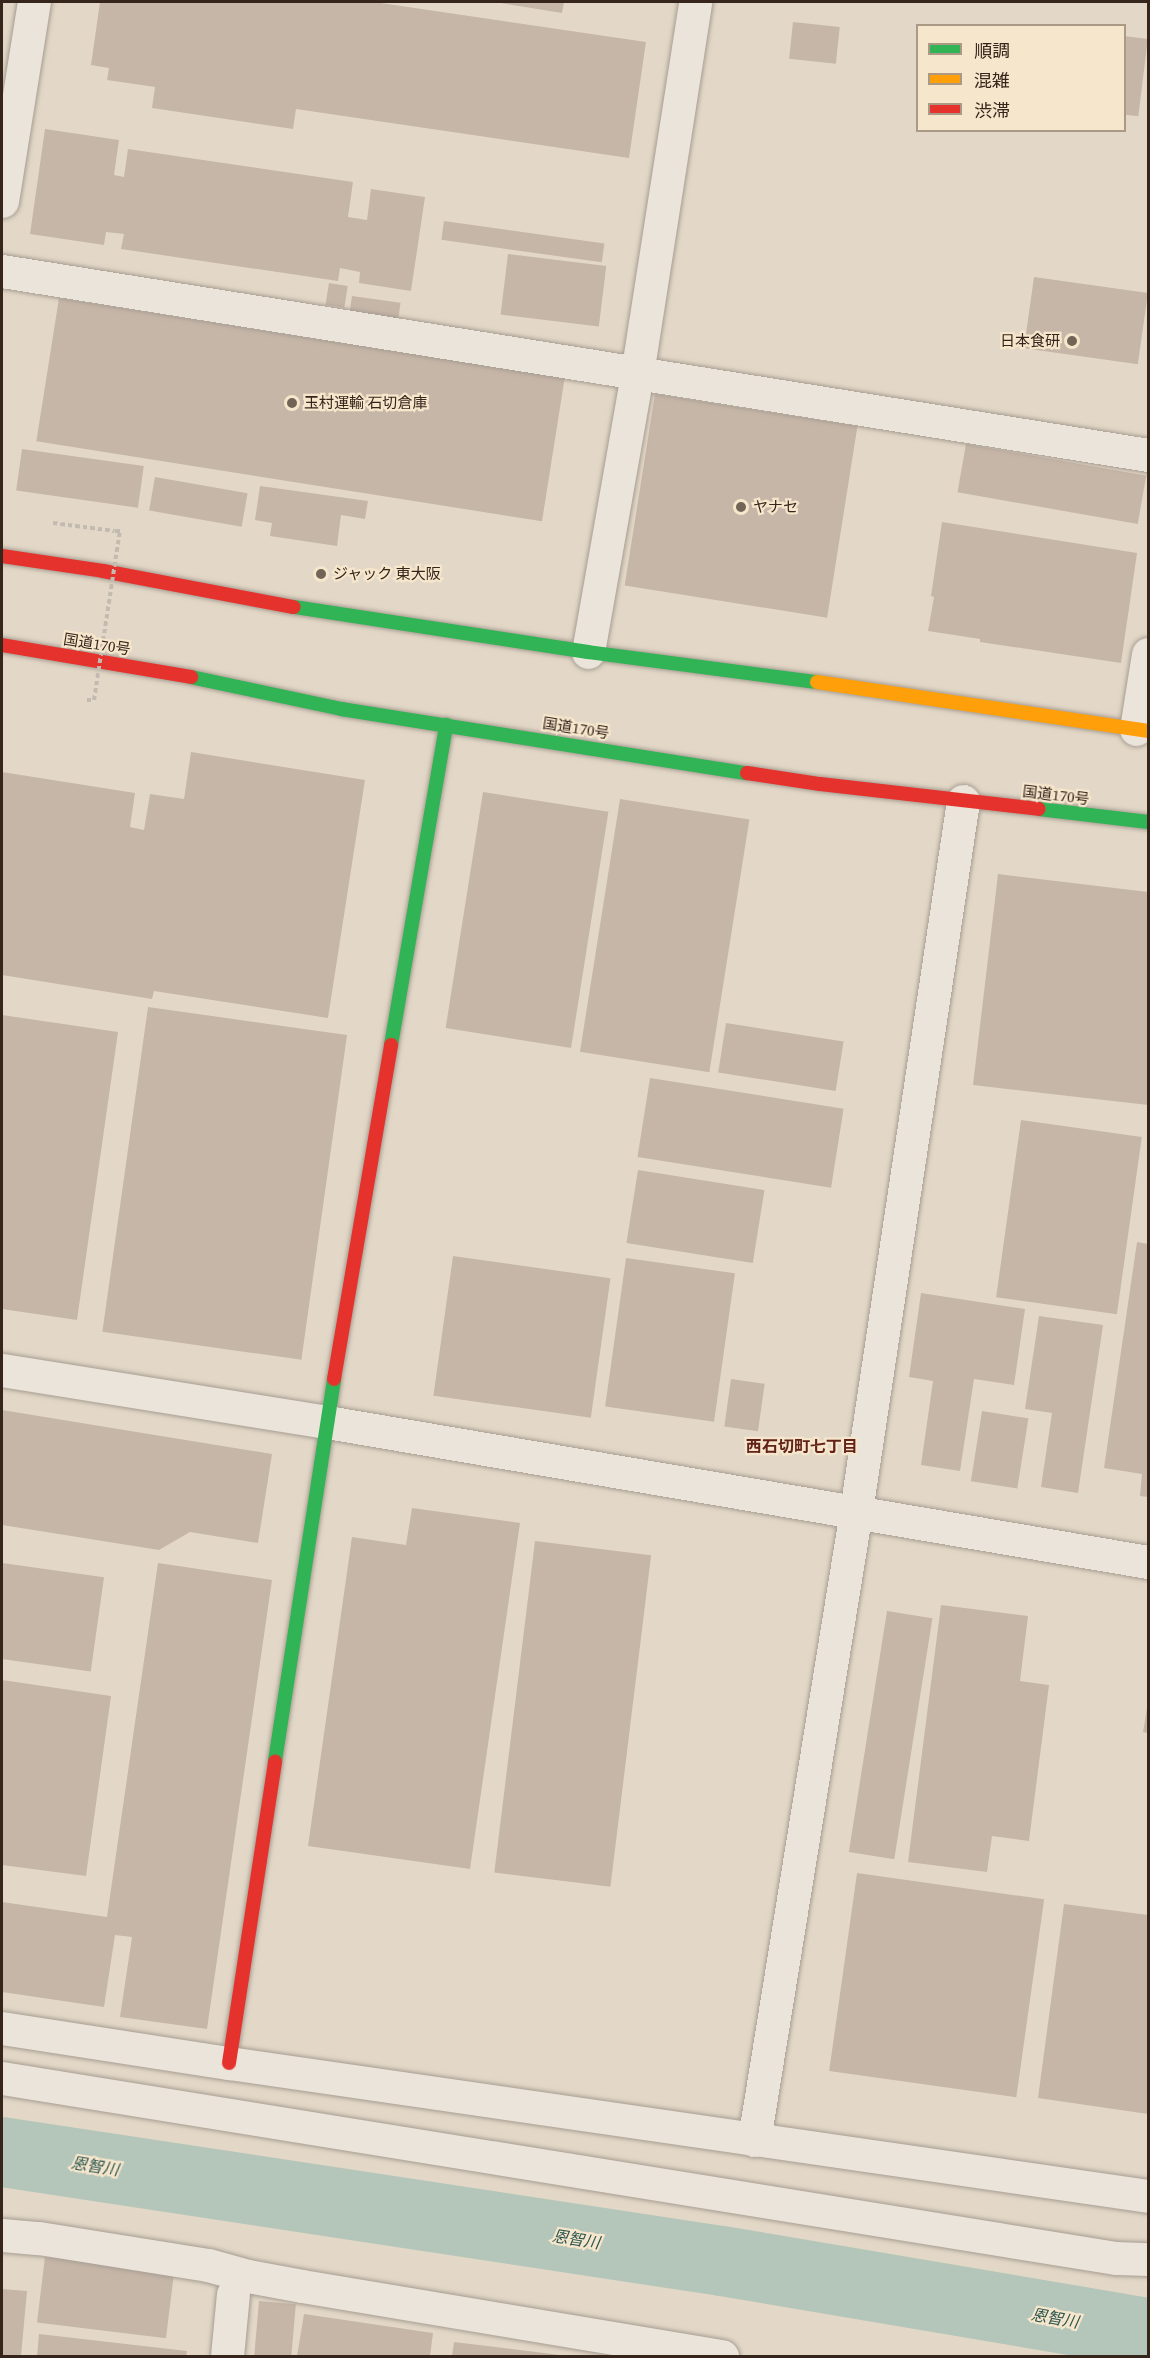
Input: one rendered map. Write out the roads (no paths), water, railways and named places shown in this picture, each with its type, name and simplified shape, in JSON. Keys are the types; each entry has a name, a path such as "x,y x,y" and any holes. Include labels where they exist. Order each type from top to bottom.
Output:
{"main road":[{"path":"2,556 103,571 334,615 588,652 878,690 1142,730"},
{"name":"国道170号","path":"2,645 178,674 341,709 820,784 1149,822"},
{"path":"229,2064 327,1422 446,725"}],"street":[{"path":"2,201 34,2"},
{"path":"588,652 637,375 695,2"},
{"path":"2,271 637,375 1149,455"},
{"path":"1142,730 1149,654"},
{"path":"754,2140 856,1511 963,801"},
{"path":"2,1370 327,1422 1149,1562"},
{"path":"2,2028 229,2064 1149,2196"},
{"path":"2,2078 1104,2256 1149,2259"},
{"path":"2,2235 39,2238 208,2265 258,2278 598,2347 722,2356"},
{"path":"227,2356 233,2294"}],"waterway":[{"name":"恩智川","path":"2,2152 722,2261 1148,2333"}],"place":[{"name":"日本食研","path":"1072,341"},
{"name":"玉村運輸 石切倉庫","path":"292,403"},
{"name":"ヤナセ","path":"741,507"},
{"name":"ジャック 東大阪","path":"321,574"}],"district":[{"name":"西石切町七丁目","path":"802,1446"}]}
